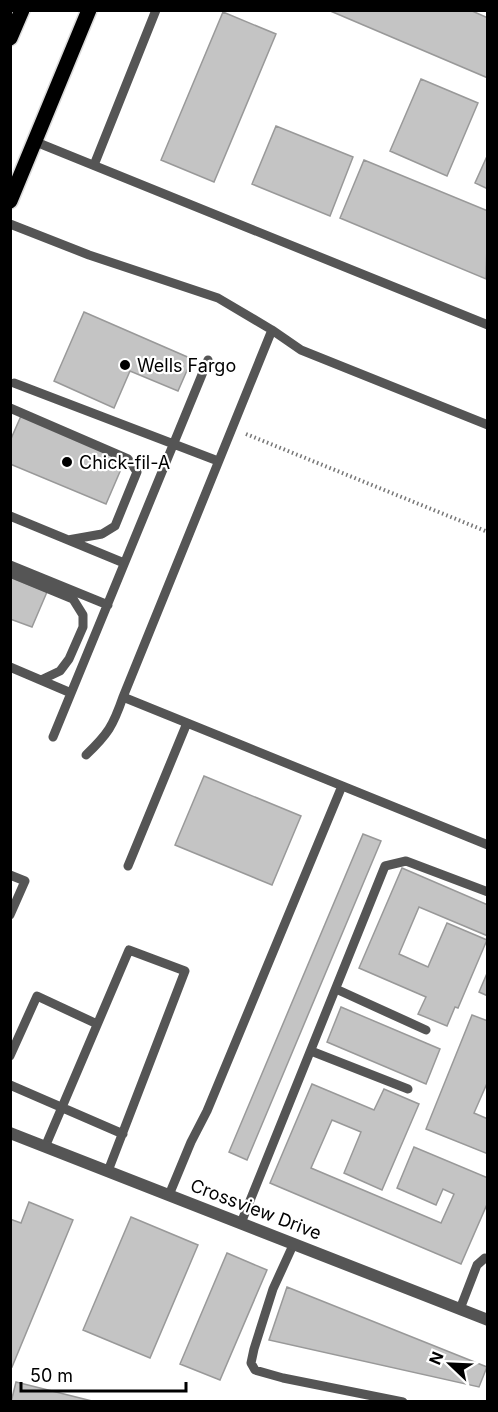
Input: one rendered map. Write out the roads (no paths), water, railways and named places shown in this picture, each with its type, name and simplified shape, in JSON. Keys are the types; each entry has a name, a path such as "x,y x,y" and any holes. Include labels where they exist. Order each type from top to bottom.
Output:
{"main road":[{"path":"10,38 22,10"},
{"path":"10,201 89,10"}],"street":[{"name":"Crossview Drive","path":"10,1133 488,1320"}],"lane":[{"path":"93,165 156,10"},
{"path":"36,142 488,325"},
{"path":"10,224 89,255 218,298 301,350 488,425"},
{"path":"86,755 106,736 116,719 272,330"},
{"path":"53,737 208,360"},
{"path":"14,383 218,461"},
{"path":"10,408 128,459 136,472 115,526 102,534 68,540"},
{"path":"10,516 124,563"},
{"path":"10,565 108,605"},
{"path":"10,573 73,599 83,615 83,627 69,659 60,671 41,680"},
{"path":"10,667 71,693"},
{"path":"123,697 488,845"},
{"path":"128,866 187,723"},
{"path":"169,1195 191,1142 207,1111 342,786"},
{"path":"242,1223 385,866 406,861 488,892"},
{"path":"10,875 25,881 10,915"},
{"path":"45,1147 129,950 184,971 108,1171"},
{"path":"336,989 426,1030"},
{"path":"10,1056 37,996 98,1024"},
{"path":"311,1051 408,1089"},
{"path":"10,1085 123,1134"},
{"path":"294,1244 273,1289 254,1349 251,1364 255,1370 283,1378 403,1401"},
{"path":"460,1309 477,1265 484,1258 488,1259"}],"place":[{"name":"Wells Fargo","path":"125,365"},
{"name":"Chick-fil-A","path":"67,462"}]}
